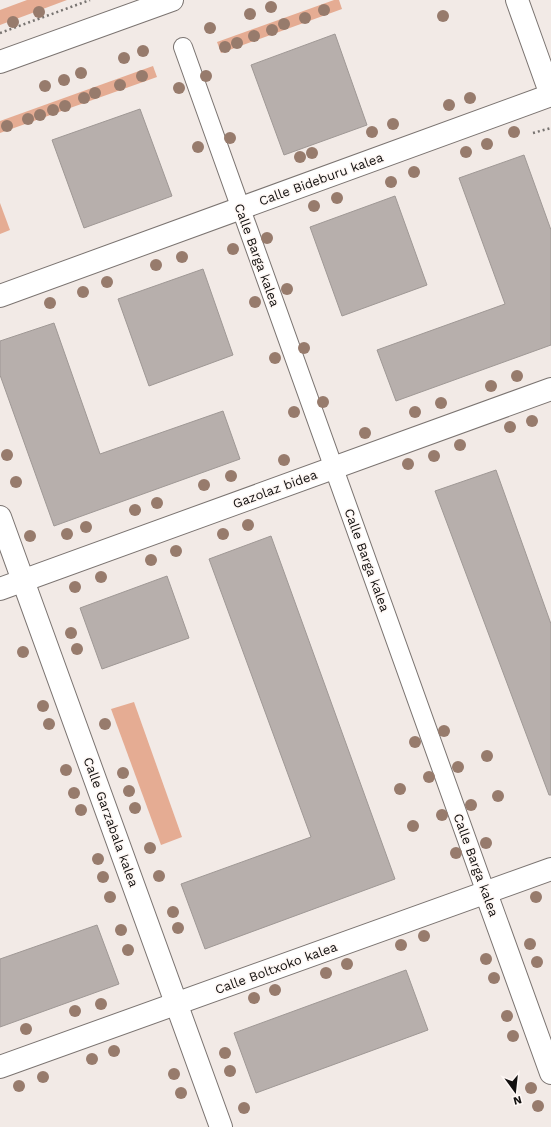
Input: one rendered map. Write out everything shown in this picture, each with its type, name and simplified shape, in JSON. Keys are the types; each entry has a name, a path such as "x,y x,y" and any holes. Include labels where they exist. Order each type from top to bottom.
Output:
{"street":[{"path":"0,62 172,0"},
{"path":"517,0 551,95"},
{"name":"Calle Barga kalea","path":"182,47 551,1073"},
{"name":"Calle Bideburu kalea","path":"0,296 551,95"},
{"name":"Gazolaz bidea","path":"0,589 551,389"},
{"name":"Calle Garzabala kalea","path":"0,517 221,1127"},
{"name":"Calle Boltxoko kalea","path":"0,1067 551,869"}],"path":[{"path":"0,33 90,0"},
{"path":"533,133 551,128"}],"shaded area":[{"path":"27,0 67,0 0,25 0,10"},
{"path":"334,0 339,0 342,9 221,53 217,42"},
{"path":"153,66 157,77 0,133 0,121"},
{"path":"0,203 10,230 0,234"},
{"path":"134,702 182,837 161,845 111,709"}],"building":[{"path":"335,34 367,125 284,155 251,65"},
{"path":"140,109 172,196 84,228 52,140"},
{"path":"524,155 551,230 551,345 396,401 377,350 505,304 459,178"},
{"path":"395,196 427,285 342,316 310,227"},
{"path":"203,269 233,355 149,386 118,299"},
{"path":"54,323 100,454 223,411 240,459 54,526 0,375 0,341"},
{"path":"496,470 551,624 551,795 549,795 435,491"},
{"path":"271,536 395,879 205,949 181,884 311,837 209,559"},
{"path":"167,576 189,638 102,669 80,608"},
{"path":"97,925 119,984 0,1027 0,959"},
{"path":"406,970 428,1030 256,1093 234,1033"}]}
